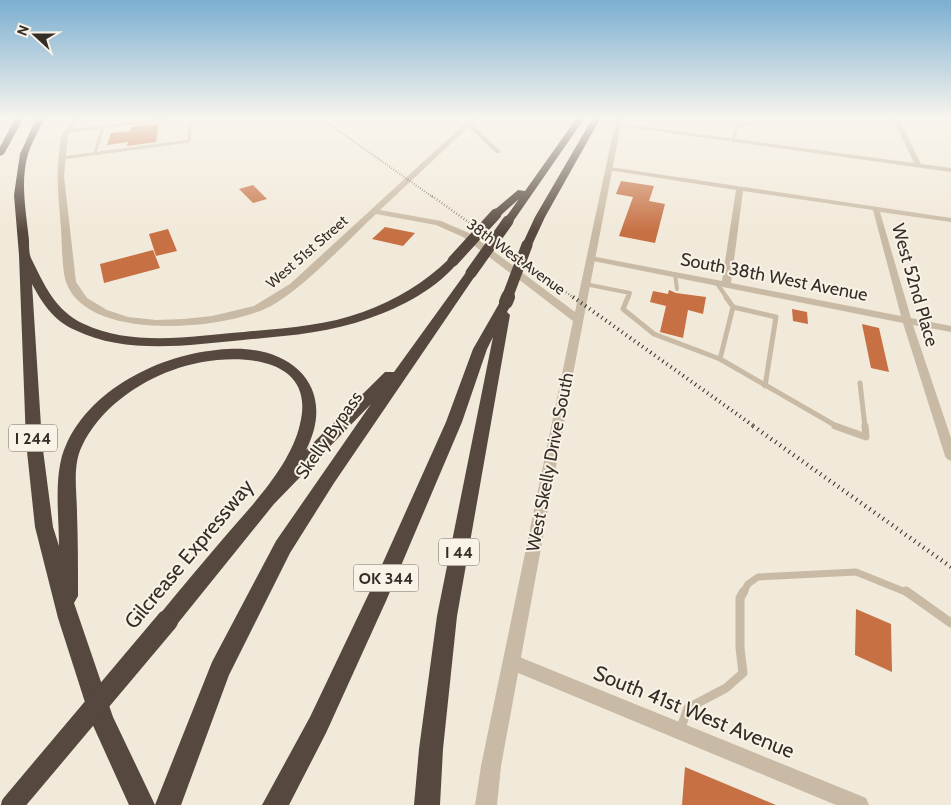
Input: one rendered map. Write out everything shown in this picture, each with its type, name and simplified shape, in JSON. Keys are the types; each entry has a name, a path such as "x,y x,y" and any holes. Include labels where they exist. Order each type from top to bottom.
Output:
{"highway":[{"name":"I 244","path":"24,157 19,195 25,255 34,442 44,527 68,618 103,721 142,805"},
{"name":"Skelly Bypass","path":"168,805 220,670 267,576 301,517 553,157"},
{"name":"I 44","path":"428,805 431,750 447,616 506,302 526,245 575,157"},
{"path":"25,255 48,303 61,316 74,324 113,337 165,342 303,332 347,322 385,308 429,284 496,214 540,174"},
{"name":"OK 344","path":"276,803 318,725 371,610 424,494 454,422 480,349 506,302"},
{"name":"Gilcrease Expressway","path":"12,805 268,499 418,348"},
{"path":"68,618 68,467 82,432 110,400 132,384 176,363 220,354 260,356 278,362 292,370 302,381 308,393 310,410 307,430 298,449 268,499"}],"street":[{"name":"West 51st Street","path":"62,158 60,176 71,282 82,300 97,309 121,318 140,322 199,322 233,316 259,308 293,286 433,157"},
{"name":"West Skelly Drive South","path":"486,805 491,766 567,374 612,157"},
{"path":"852,157 951,170"},
{"path":"914,157 919,166"},
{"path":"610,169 951,220"},
{"path":"726,284 740,188"},
{"name":"West 52nd Place","path":"876,209 907,320 951,456"},
{"name":"38th West Avenue","path":"374,211 438,223 466,235 579,320"},
{"name":"South 38th West Avenue","path":"591,258 951,329"},
{"name":"South 41st West Avenue","path":"512,662 859,805"}],"lane":[{"path":"62,158 71,157"},
{"path":"676,274 677,289"},
{"path":"716,282 733,307 776,317 765,386"},
{"path":"585,284 630,294 623,309 654,334 720,359 833,425 866,437 860,382"},
{"path":"720,359 733,307"},
{"path":"680,730 688,708 726,688 743,673 740,648 740,598 748,584 758,577 856,572 904,590 951,623"}],"building":[{"path":"621,181 654,186 649,201 665,204 655,243 619,236 633,197 616,194"},
{"path":"253,185 267,199 253,203 239,189"},
{"path":"385,227 415,233 403,246 372,239"},
{"path":"168,229 177,251 156,256 149,234"},
{"path":"153,250 160,268 104,283 100,264"},
{"path":"669,290 676,293 706,297 703,314 688,310 683,338 660,332 666,306 650,302 653,291 668,294"},
{"path":"792,309 807,312 808,324 793,321"},
{"path":"862,324 879,328 889,372 871,368"},
{"path":"856,609 891,624 892,672 855,655"},
{"path":"685,767 776,805 682,805"}],"railway":[{"path":"375,157 434,198"},
{"path":"432,196 574,298"},
{"path":"573,297 755,427"},
{"path":"753,426 951,567"}]}
